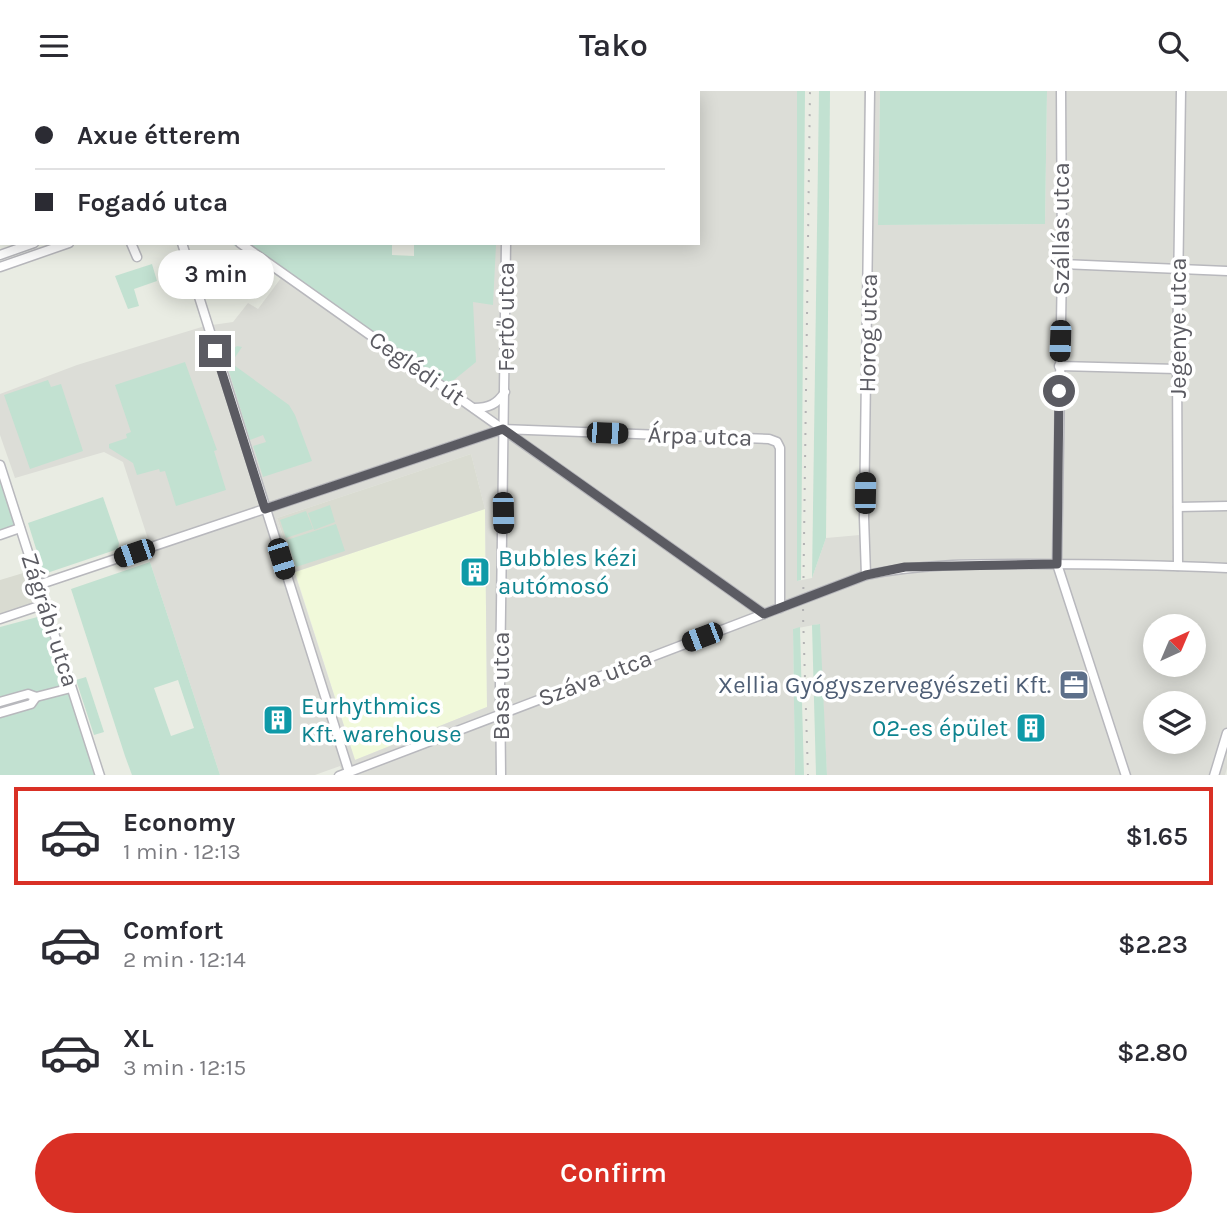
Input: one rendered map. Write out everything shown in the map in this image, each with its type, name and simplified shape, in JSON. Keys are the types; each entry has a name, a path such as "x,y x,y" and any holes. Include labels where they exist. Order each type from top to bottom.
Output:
{"street":[{"name":"Horog utca","path":"866,575 864,518 870,91"},
{"name":"Szállás utca","path":"1061,91 1062,264 1057,564 1126,775"},
{"name":"Jegenye utca","path":"1178,566 1177,369 1181,91"},
{"path":"0,254 28,245"},
{"path":"0,267 63,245"},
{"path":"132,245 137,257"},
{"path":"183,245 349,772"},
{"name":"Ceglédi út","path":"243,245 764,614"},
{"name":"Fertő utca","path":"503,429 506,245"},
{"path":"1062,264 1227,271"},
{"path":"1059,366 1177,369"},
{"path":"474,408 495,404 505,392"},
{"path":"38,585 503,429"},
{"name":"Árpa utca","path":"503,429 769,439 778,442 780,608"},
{"name":"Basa utca","path":"501,775 503,429"},
{"name":"Zágrábi utca","path":"0,465 98,775"},
{"path":"1178,507 1227,506"},
{"path":"0,535 20,528"},
{"name":"Száva utca","path":"339,775 866,575 919,566 1057,564 1227,568"},
{"path":"0,619 45,604"},
{"path":"0,702 28,694 36,697 71,688"},
{"path":"0,713 31,704 36,697"},
{"path":"1214,775 1227,733"}],"shaded area":[{"path":"700,91 797,91 797,581 812,578 826,538 860,535 864,91 880,91 878,225 1045,224 1047,91 1227,91 1225,775 827,775 819,624 793,629 795,775 344,775 340,766 315,775 220,775 150,562 148,539 123,462 104,452 15,478 0,435 0,394 77,365 205,326 233,322 248,303 258,309 284,274 420,264 421,245 700,245","holes":["471,454 485,509 487,707 355,760 277,518"]},
{"path":"797,91 805,91 801,580 797,581"},
{"path":"819,91 830,91 826,538 812,578"},
{"path":"880,91 1047,91 1045,224 878,225"},
{"path":"233,245 392,245 392,255 414,256 414,245 496,245 493,305 473,302 476,362 449,384"},
{"path":"152,264 157,281 134,289 139,306 128,309 115,276"},
{"path":"237,346 242,347 231,363 289,405 312,461 263,477 253,446 266,442 263,435 250,440 224,355"},
{"path":"185,362 217,450 214,451 226,490 176,506 165,471 160,472 159,469 137,475 133,463 109,448 109,444 127,438 126,434 131,432 115,385"},
{"path":"48,380 51,387 61,384 83,451 30,469 4,395"},
{"path":"471,454 485,509 295,572 277,518"},
{"path":"0,476 16,529 0,535"},
{"path":"103,497 119,543 118,549 44,574 28,523"},
{"path":"330,505 335,522 314,530 308,513"},
{"path":"485,509 487,707 355,760 295,572"},
{"path":"306,511 313,529 286,538 280,520"},
{"path":"336,524 345,551 296,567 287,540"},
{"path":"150,562 220,775 132,775 71,589","holes":["178,680 194,728 171,736 154,688"]},
{"path":"30,571 40,603 0,616 0,580"},
{"path":"45,615 97,775 0,775 0,627"},
{"path":"820,624 827,775 816,775 812,625"},
{"path":"800,627 804,775 795,775 793,629"},
{"path":"86,677 104,732 94,735 76,680"}],"railway":[{"path":"808,775 803,615 810,91"}],"place":[{"name":"Bubbles kézi autómosó","path":"475,572"},
{"name":"Xellia Gyógyszervegyészeti Kft.","path":"1074,685"},
{"name":"Eurhythmics Kft. warehouse","path":"278,720"},
{"name":"02-es épület","path":"1031,728"}],"route":[{"path":"215,351 265,509 503,429 764,614 866,575 905,567 1057,564 1059,391"}]}
